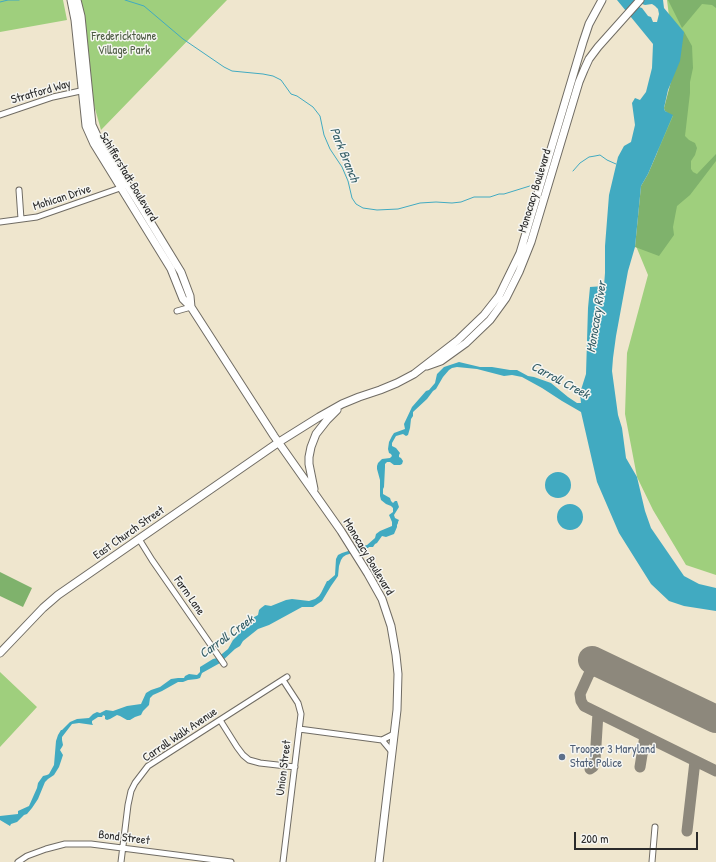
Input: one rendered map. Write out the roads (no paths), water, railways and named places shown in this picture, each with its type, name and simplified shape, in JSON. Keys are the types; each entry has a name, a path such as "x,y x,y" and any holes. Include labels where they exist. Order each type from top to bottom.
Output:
{"main road":[{"name":"Schifferstadt Boulevard","path":"71,0 85,90 92,125 99,140 171,269 183,298 191,307 279,442"},
{"name":"Schifferstadt Boulevard","path":"77,0 81,16 85,90"},
{"name":"Monocacy Boulevard","path":"425,367 434,358 458,340 484,315 499,296 508,279 520,253 589,24 602,0"},
{"name":"Monocacy Boulevard","path":"379,862 397,710 398,674 391,626 382,599 368,574 279,442 342,404 398,383 425,367 441,361 466,343 490,320 506,298 520,272 531,242 579,82 589,59 640,0"},
{"path":"317,497 309,464 311,447 316,434 342,404"},
{"name":"East Church Street","path":"0,653 43,608 58,595 279,442"}],"street":[{"name":"Stratford Way","path":"0,115 53,97 85,90"},
{"name":"Mohican Drive","path":"0,222 37,217 125,187"},
{"path":"19,190 21,219"},
{"path":"177,311 191,307"},
{"name":"Farm Lane","path":"139,539 224,664"},
{"name":"Carroll Walk Avenue","path":"121,862 128,805 131,791 139,776 148,766 285,678"},
{"name":"Union Street","path":"283,862 300,714 298,703 285,678"},
{"path":"220,720 236,747 249,760 260,763 294,767"},
{"path":"299,729 382,740 394,734"},
{"path":"382,740 392,752"},
{"path":"652,862 655,827"},
{"name":"Bond Street","path":"18,862 27,856 65,844 91,844 231,862"},
{"path":"172,862 173,855"},
{"path":"27,856 30,862"}],"water":[{"name":"Monocacy River","path":"617,0 663,0 664,8 684,32 680,61 668,90 664,108 665,111 673,115 648,174 641,186 635,247 628,271 616,336 612,371 626,458 637,477 645,511 651,528 684,576 699,584 716,588 716,611 684,606 669,601 651,584 619,533 597,482 581,412 522,377 512,375 504,376 477,369 452,368 443,377 436,389 413,412 408,435 406,436 403,434 396,436 392,443 392,446 400,453 399,457 403,461 400,465 394,465 390,462 385,464 383,494 390,498 393,503 397,501 399,507 394,515 395,518 399,520 394,534 386,537 382,536 373,547 369,547 343,557 339,566 338,576 322,601 313,607 302,607 269,625 258,629 220,663 202,673 200,678 178,682 153,695 150,698 149,705 141,715 127,720 117,715 107,720 103,715 102,717 98,717 92,721 93,725 79,723 72,724 62,737 63,745 60,750 63,755 59,767 54,775 45,782 38,799 32,808 27,814 10,826 0,820 0,816 18,814 18,811 29,806 38,783 43,776 49,774 54,765 58,735 70,722 77,719 89,718 97,712 100,713 106,710 113,711 127,706 141,704 146,693 160,687 171,679 184,678 189,674 197,675 200,672 200,667 217,658 228,649 233,640 239,634 241,626 258,615 261,608 265,605 271,606 292,599 309,601 315,599 321,593 327,581 335,575 336,559 338,555 367,545 375,538 376,534 392,526 389,515 393,512 393,508 381,500 380,480 377,466 382,459 390,458 392,456 388,449 392,436 394,433 405,429 404,424 412,407 435,383 437,374 444,367 459,362 480,367 517,370 528,376 551,383 577,403 581,403 580,393 586,374 590,287 604,286 609,195 618,157 624,146 631,142 635,125 632,103 635,98 640,100 646,92 652,68 653,44","holes":["639,3 645,5 652,4 658,9 659,14 657,22 653,22 651,17 648,16 642,8 634,7"]},
{"path":"558,472 567,476 571,485 567,494 558,498 549,494 545,485 549,476"},
{"path":"570,504 579,508 583,517 579,526 570,530 561,526 557,517 561,508"}],"waterway":[{"name":"Park Branch","path":"0,2 19,0"},
{"name":"Park Branch","path":"125,0 144,6 183,39 224,67 232,71 273,76 281,80 291,94 297,96 313,107 320,116 324,135 330,149 342,167 348,181 352,198 356,204 363,208 377,210 398,209 420,203 461,202 474,197 490,197 504,194 533,185"},
{"name":"Park Branch","path":"573,171 580,163 589,157 600,155 616,164"}],"place":[{"name":"Trooper 3 Maryland State Police","path":"562,757"}],"park label":[{"name":"Fredericktowne Village Park","path":"124,44"}],"water label":[{"name":"Carroll Creek","path":"560,381"},
{"name":"Carroll Creek","path":"227,637"}]}
